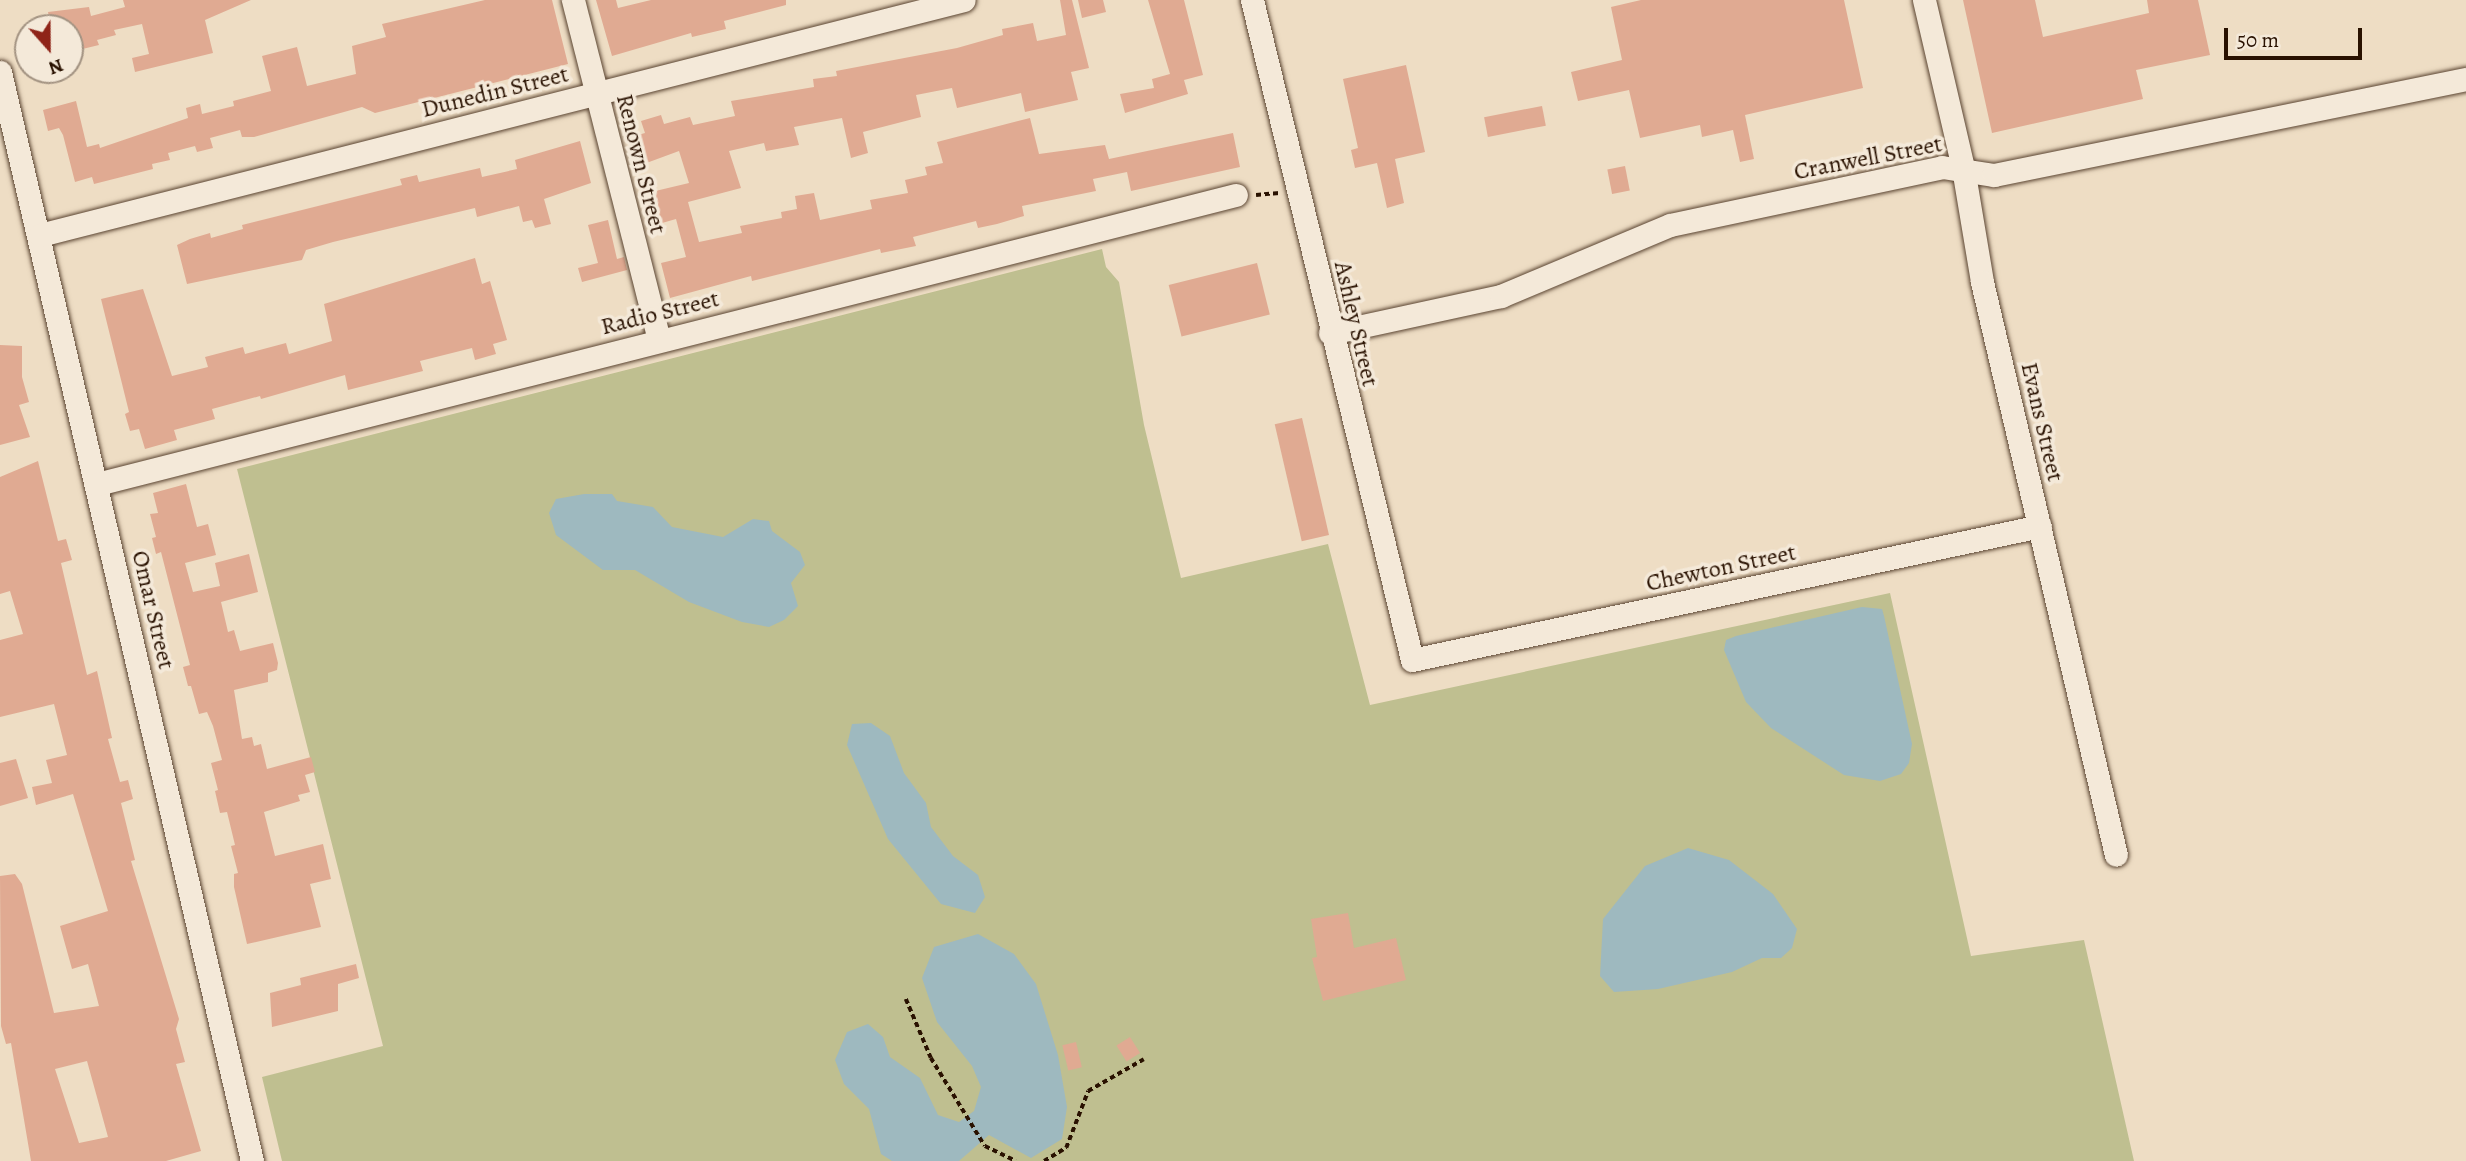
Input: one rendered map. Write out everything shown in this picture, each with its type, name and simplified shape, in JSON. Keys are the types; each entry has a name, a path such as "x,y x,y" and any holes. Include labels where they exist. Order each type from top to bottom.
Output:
{"street":[{"name":"Renown Street","path":"573,0 659,340"},
{"name":"Dunedin Street","path":"40,235 964,0"},
{"name":"Ashley Street","path":"1252,0 1330,333 1412,660"},
{"name":"Evans Street","path":"1924,0 1963,168 1982,282 2116,855"},
{"name":"Omar Street","path":"0,72 253,1161"},
{"name":"Cranwell Street","path":"1330,333 1511,293 1670,225 1942,167 1963,168 1979,175 1994,175 2466,79"},
{"name":"Radio Street","path":"97,484 1236,195"},
{"name":"Chewton Street","path":"1412,660 2040,526"}],"path":[{"path":"1236,195 1297,191"},
{"path":"906,999 931,1058 985,1146 1016,1161"},
{"path":"1044,1161 1066,1148 1088,1091 1144,1059"}],"green space":[{"path":"1102,249 1106,267 1119,282 1144,425 1181,578 1328,544 1370,705 1890,593 1971,956 2084,940 2134,1161 282,1161 262,1077 383,1046 237,469"}],"water":[{"path":"584,494 612,494 617,501 653,507 672,527 723,537 753,519 769,521 772,531 800,552 805,565 791,583 798,606 784,620 769,627 742,622 689,602 635,570 603,570 556,535 549,513 556,499"},
{"path":"1862,607 1882,609 1912,744 1909,763 1901,774 1880,781 1844,775 1771,728 1746,702 1724,650 1726,640 1736,636"},
{"path":"871,723 890,736 904,773 926,803 931,827 953,856 978,875 985,897 975,913 941,904 888,839 847,745 852,724"},
{"path":"1688,848 1729,860 1773,894 1797,929 1792,948 1781,958 1762,958 1732,972 1658,989 1614,992 1600,976 1603,919 1645,866"},
{"path":"978,934 1014,954 1036,984 1058,1055 1067,1107 1062,1139 1031,1158 989,1135 959,1161 892,1161 881,1154 869,1109 844,1084 835,1060 847,1032 868,1024 883,1037 890,1057 920,1078 938,1115 959,1122 974,1111 981,1087 972,1066 937,1022 922,978 934,947"}],"building":[{"path":"123,0 251,0 205,20 213,53 135,72 132,58 149,54 142,24 114,30 116,35 97,40 99,45 84,49 84,14 48,12 89,7 91,16 125,7"},
{"path":"485,0 552,0 568,64 375,113 362,107 254,137 242,137 240,130 210,138 213,148 197,152 195,146 168,153 170,160 152,164 153,169 94,184 92,177 75,182 63,135 59,128 48,131 43,110 76,101 87,147 99,144 100,148 188,118 186,108 200,104 202,114 234,106 233,101 271,91 262,56 297,47 307,86 356,74 352,46 386,37 382,24"},
{"path":"596,0 616,0 618,8 651,0 786,0 786,5 724,21 726,29 692,37 691,33 612,56"},
{"path":"1060,0 1072,0 1089,68 1071,72 1078,100 1025,112 1021,93 957,108 952,88 916,95 921,117 863,132 868,153 851,158 842,118 794,127 799,145 766,151 764,143 729,151 741,188 688,202 699,242 742,233 740,226 782,218 781,212 797,209 795,196 814,193 820,220 872,209 870,200 908,193 905,180 927,175 925,167 943,163 937,142 1030,118 1039,154 1105,145 1109,159 1233,133 1240,167 1131,191 1127,172 1093,179 1096,191 1022,206 1024,216 997,224 978,228 976,221 913,237 916,246 881,253 880,249 752,281 751,276 670,298 661,263 686,257 676,219 655,225 647,193 689,183 679,151 641,165 631,137 645,133 641,121 661,115 664,124 690,117 693,125 735,116 731,101 814,87 813,79 837,76 836,71 957,48 1003,35 1002,29 1033,23 1037,41 1066,35"},
{"path":"1078,0 1103,0 1106,12 1082,18"},
{"path":"1148,0 1184,0 1203,75 1184,80 1188,94 1125,113 1120,94 1154,88 1152,79 1170,74"},
{"path":"1641,0 1844,0 1863,88 1745,115 1754,159 1740,162 1733,130 1702,137 1700,125 1640,138 1629,90 1578,101 1571,72 1622,60 1611,7"},
{"path":"1963,0 2035,0 2043,37 2149,13 2147,0 2198,0 2210,55 2136,70 2143,99 1992,133"},
{"path":"1406,65 1425,152 1395,159 1404,203 1387,208 1377,163 1355,168 1351,150 1358,148 1343,79"},
{"path":"1542,106 1546,126 1488,137 1484,117"},
{"path":"580,141 591,183 544,199 551,224 535,228 532,220 523,222 519,206 477,217 475,208 306,250 302,260 187,284 177,245 190,239 210,233 211,238 243,229 242,225 402,185 400,179 417,175 419,182 480,168 482,177 517,169 515,160"},
{"path":"1625,166 1630,191 1612,194 1607,169"},
{"path":"608,220 617,259 624,257 627,270 582,282 578,268 598,263 588,225"},
{"path":"475,258 482,284 490,281 507,340 493,344 496,354 475,360 472,348 420,361 423,371 348,390 345,375 261,399 260,396 212,409 215,419 174,430 177,440 145,449 139,429 130,431 125,414 129,412 101,299 143,289 172,376 208,367 205,357 243,347 245,354 286,343 289,354 332,341 324,304"},
{"path":"1257,263 1270,314 1182,336 1169,285"},
{"path":"0,345 22,346 22,377 29,402 19,405 30,437 0,445"},
{"path":"1302,418 1329,535 1302,541 1275,424"},
{"path":"38,461 58,541 66,539 72,560 61,563 87,675 97,671 112,738 108,739 120,782 128,780 133,799 121,803 135,860 131,861 179,1019 176,1029 185,1062 176,1064 201,1151 166,1161 31,1161 11,1043 6,1044 1,1026 0,876 15,874 22,884 54,1013 99,1006 88,964 72,969 60,926 108,911 73,794 36,805 32,787 52,783 46,760 67,755 54,704 0,717 0,640 23,634 10,591 0,594 0,477","holes":["87,1061 108,1137 79,1143 55,1069"]},
{"path":"186,484 197,527 208,524 216,555 185,563 193,592 220,586 215,563 249,554 258,592 221,602 228,632 234,630 240,651 273,643 278,663 277,670 268,673 268,682 234,690 242,739 252,737 254,746 261,744 267,769 311,757 315,772 305,775 310,792 298,795 300,801 264,812 275,856 323,844 331,879 310,884 321,927 247,944 234,887 234,874 238,873 231,846 235,845 227,812 220,813 215,791 218,790 211,763 222,760 207,712 199,714 191,686 188,686 183,667 190,665 161,552 156,554 152,538 156,537 150,514 158,513 153,493"},
{"path":"16,759 28,798 0,806 0,763"},
{"path":"1348,913 1354,948 1396,938 1406,980 1323,1001 1312,958 1317,957 1311,919"},
{"path":"356,964 359,978 338,984 338,1011 272,1027 270,993 301,985 300,978"},
{"path":"1130,1037 1140,1053 1126,1062 1116,1045"},
{"path":"1076,1042 1082,1067 1068,1070 1062,1045"}]}
